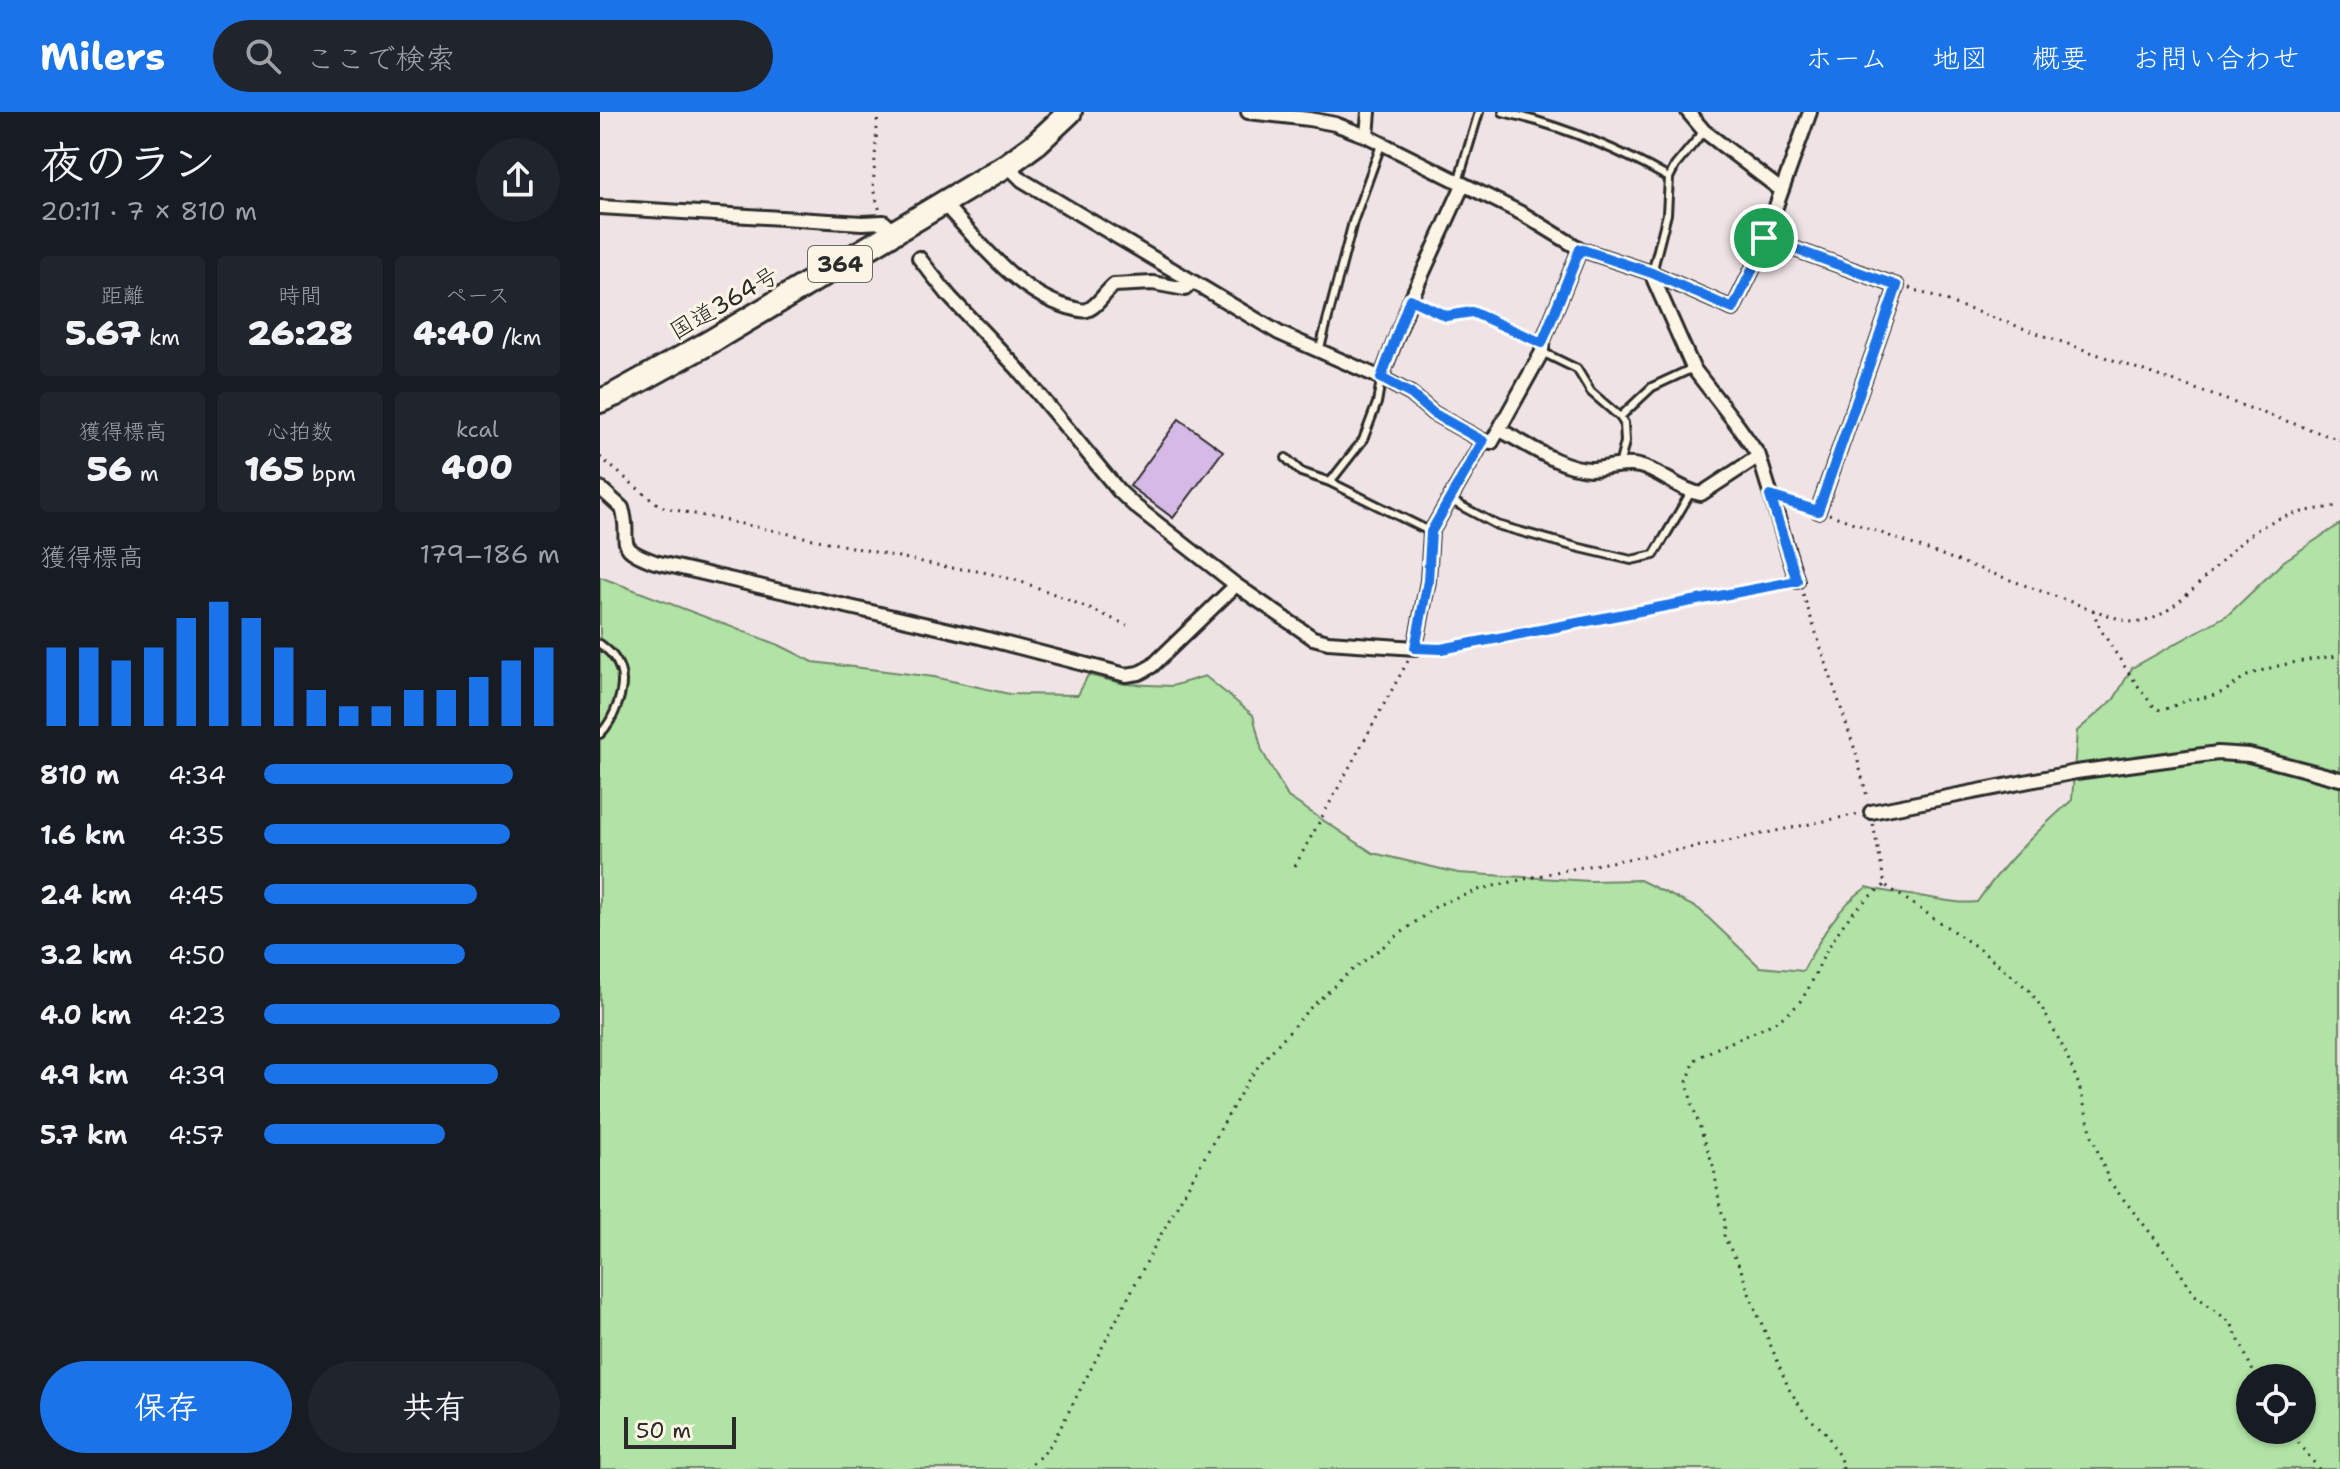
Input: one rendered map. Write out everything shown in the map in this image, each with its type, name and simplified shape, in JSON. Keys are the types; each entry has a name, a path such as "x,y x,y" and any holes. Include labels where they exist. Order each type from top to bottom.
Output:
{"highway":[{"name":"国道364号","path":"600,401 710,342 889,227 943,203 1007,165 1037,143 1070,112"}],"street":[{"path":"1248,112 1335,124 1367,136 1523,214 1580,249 1652,273 1733,309 1756,262 1810,112"},
{"path":"1367,136 1369,112"},
{"path":"1688,112 1704,131 1781,190"},
{"path":"1007,165 1022,180 1279,333 1381,378 1411,394 1433,413 1483,441 1492,442 1500,430 1542,348 1580,249"},
{"path":"1381,378 1410,299 1460,183"},
{"path":"943,203 1012,275 1055,303 1081,311 1089,310 1114,285 1153,283 1185,289 1192,282"},
{"path":"600,207 889,227"},
{"path":"1764,238 1897,286 1818,511"},
{"path":"919,258 950,297 1017,368 1119,491 1236,585 1313,638 1328,642 1415,648 1428,581 1431,532 1483,441"},
{"path":"1652,273 1693,368 1759,456 1797,581"},
{"path":"1500,430 1573,466 1588,469 1641,466 1691,492 1701,494 1759,456"},
{"path":"600,488 622,508 626,546 632,554 1126,675 1152,666 1236,585"},
{"path":"1871,812 2076,772 2218,753 2249,755 2340,779"}],"lane":[{"path":"1460,183 1479,112"},
{"path":"1503,112 1565,129 1640,161 1669,178"},
{"path":"1652,273 1667,214 1669,178 1704,131"},
{"path":"1319,352 1353,222 1382,144"},
{"path":"1410,299 1446,316 1472,312 1577,369 1591,392 1624,423 1625,442 1619,466"},
{"path":"1620,417 1652,387 1693,368"},
{"path":"1330,482 1363,440 1377,403 1381,378"},
{"path":"1286,458 1301,472 1330,482 1431,532"},
{"path":"1450,500 1497,525 1631,560 1654,555 1691,492"},
{"path":"600,644 612,653 622,671 621,692 615,710 600,734"}],"path":[{"path":"878,112 873,189 889,227"},
{"path":"1897,286 2340,440"},
{"path":"600,457 654,502 666,508 951,568 992,572 1127,625"},
{"path":"1770,496 2138,623 2154,618 2204,579 2258,529 2297,512 2340,506"},
{"path":"1295,866 1415,648 1441,649 1797,581 1855,750 1885,885 1978,948 2029,990 2070,1062 2109,1181 2172,1260 2195,1295 2231,1323 2250,1364"},
{"path":"2093,610 2108,641 2149,700 2161,710 2191,699 2216,695 2243,678 2260,672 2301,661 2340,656"},
{"path":"1026,1469 1054,1440 1160,1236 1247,1082 1309,1009 1383,945 1438,905 1481,889 1871,812"},
{"path":"1843,1469 1826,1433 1806,1415 1789,1389 1740,1267 1724,1237 1725,1221 1714,1168 1687,1082 1695,1060 1789,1013 1810,986 1844,921 1885,885"},
{"path":"2299,1444 2319,1469"}],"green space":[{"path":"2340,524 2340,1469 600,1469 600,577 779,645 813,662 934,677 1009,694 1078,695 1088,675 1125,684 1172,686 1205,676 1253,715 1262,751 1288,797 1373,853 1458,873 1590,881 1640,880 1699,909 1760,967 1803,971 1838,914 1867,887 1951,901 1977,902 2022,848 2072,800 2077,731 2114,699 2132,668 2229,614 2284,561"}],"building":[{"path":"1179,419 1223,451 1173,518 1130,486"}],"route":[{"path":"1764,238 1897,286 1818,511 1770,496 1797,581 1441,649 1415,648 1428,581 1431,532 1483,441 1433,413 1411,394 1381,378 1410,299 1446,316 1472,312 1542,343 1580,249 1652,273 1733,309 1764,238"}]}
